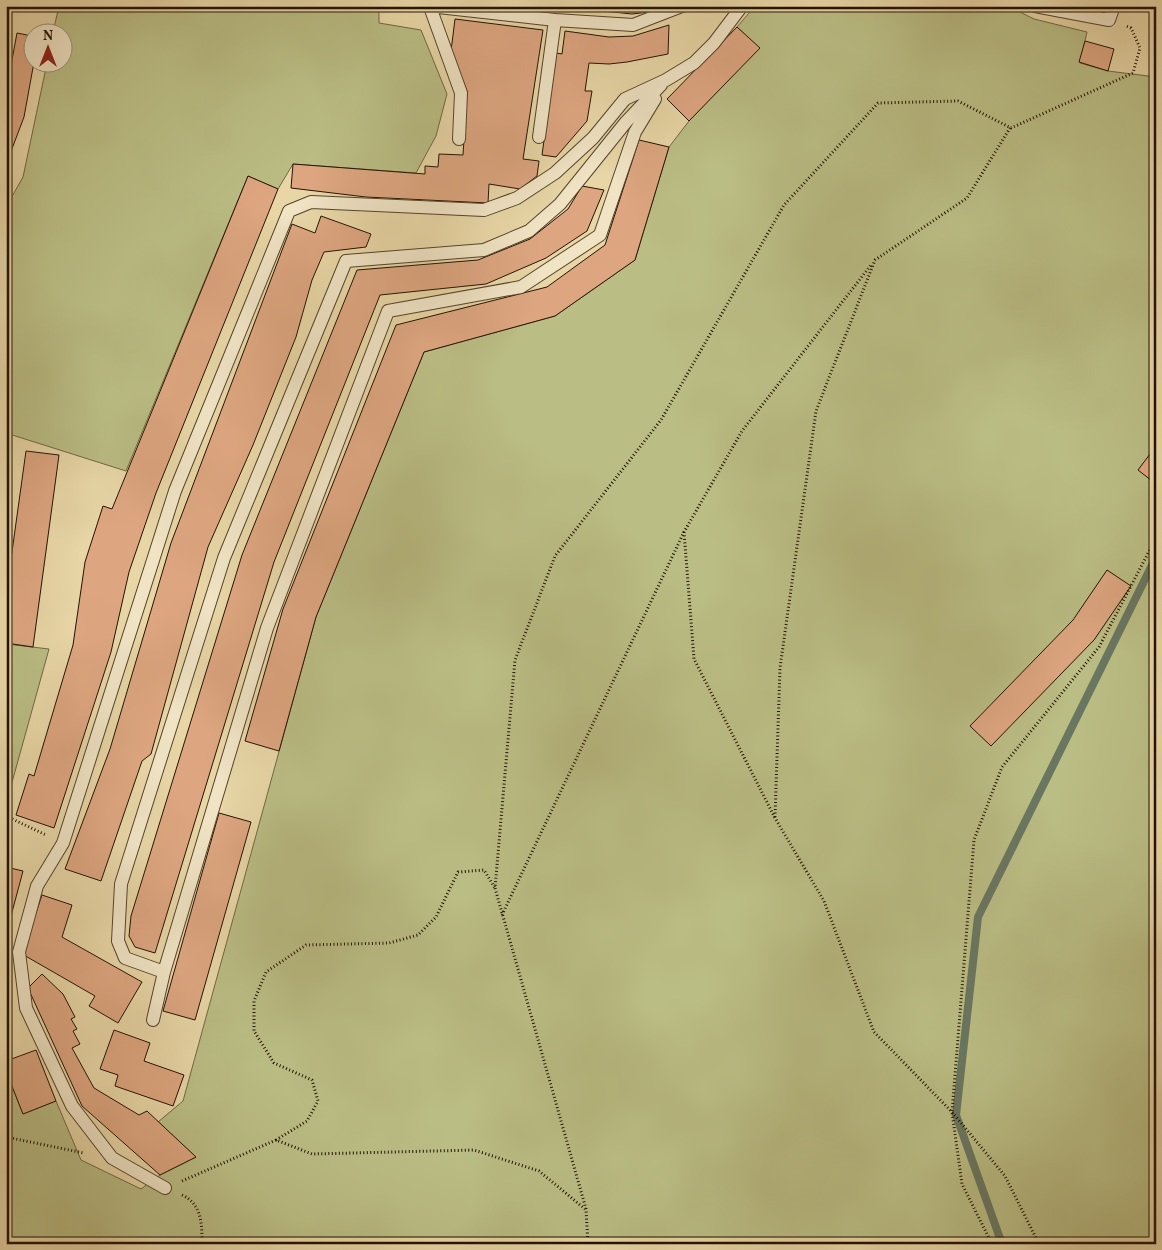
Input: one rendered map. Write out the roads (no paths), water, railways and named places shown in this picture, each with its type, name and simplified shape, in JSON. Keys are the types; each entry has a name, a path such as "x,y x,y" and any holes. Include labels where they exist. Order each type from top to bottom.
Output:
{"lane":[{"path":"459,139 461,93 430,6 555,20 633,25 682,6"},
{"path":"165,1188 112,1158 72,1106 26,1008 19,952 37,886 63,843 175,491 289,211 311,202 484,210 517,198 555,173 593,138 625,99 666,80 694,63 714,43 742,6"},
{"path":"1035,6 1109,20 1114,6"},
{"path":"539,137 555,20"},
{"path":"164,972 125,958 118,941 121,884 224,558 346,261 484,250 529,232 560,204 626,122 666,80"},
{"path":"153,1020 164,972 268,628 388,310 521,287 600,235 635,132 666,80"}],"waterway":[{"path":"1002,1244 956,1115 978,917 1156,557"}]}
